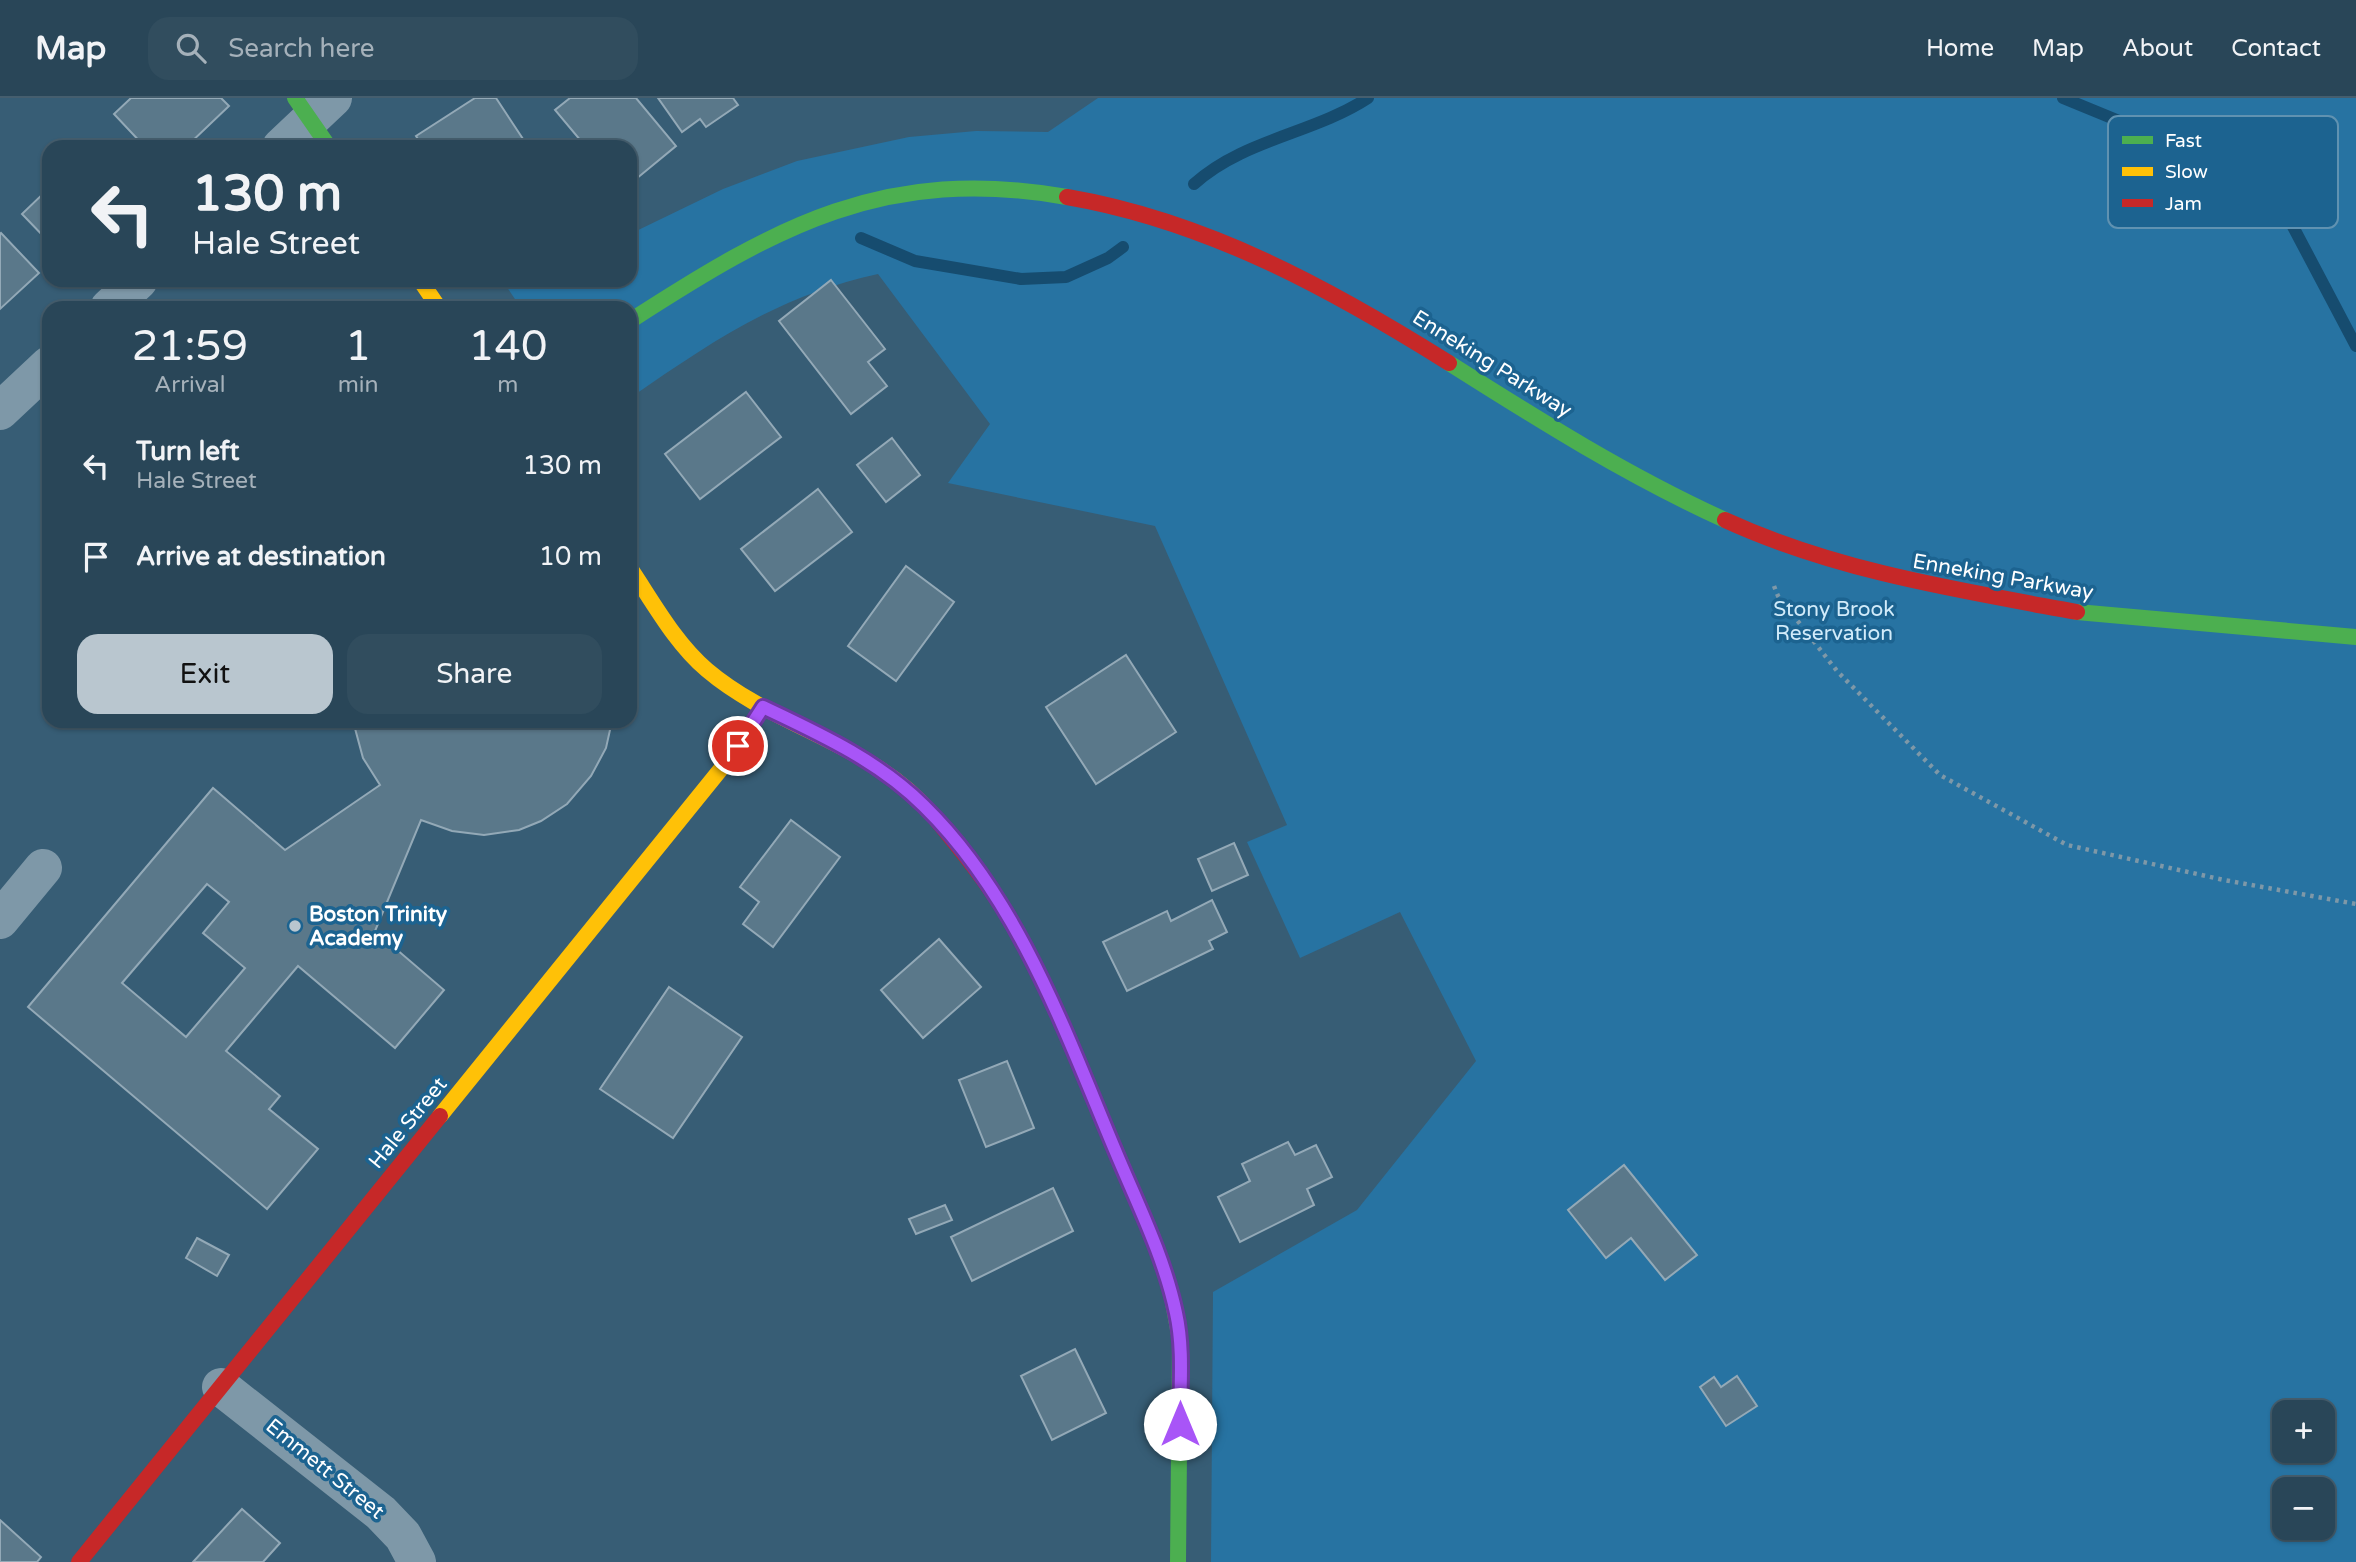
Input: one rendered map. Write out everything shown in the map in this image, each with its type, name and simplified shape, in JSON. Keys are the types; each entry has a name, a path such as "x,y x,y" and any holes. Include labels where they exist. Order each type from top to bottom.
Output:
{"street":[{"path":"289,140 317,116"},
{"name":"Enneking Parkway","path":"637,317 756,244 813,217 860,202 910,192 963,188 1015,189 1068,196 1132,209 1193,229 1286,268 1401,330 1581,445 1647,483 1753,533 1849,567 1907,582 2112,617 2356,637"},
{"path":"116,301 132,287"},
{"path":"0,411 42,372"},
{"path":"637,578 688,652 734,690 869,762 900,785 939,821 998,900 1057,1014 1153,1238 1177,1314 1180,1340 1178,1562"},
{"name":"Hale Street","path":"79,1562 729,759 763,707"},
{"path":"0,920 43,868"},
{"name":"Emmett Street","path":"221,1387 381,1513 403,1536 417,1562"}],"path":[{"path":"1778,596 1836,671 1940,775 2067,845 2224,880 2356,904"}],"green space":[{"name":"Stony Brook Reservation","path":"1098,98 2356,98 2356,1562 1211,1562 1213,1292 1357,1210 1476,1061 1400,912 1300,958 1247,842 1287,825 1155,526 948,483 990,424 878,274 842,283 777,308 719,340 637,393 637,301 516,301 507,287 637,287 637,231 723,189 797,161 909,137 976,131 1048,132"}],"building":[{"path":"131,98 221,98 229,106 193,140 138,140 114,114"},
{"path":"475,98 496,98 524,140 419,140 416,136"},
{"path":"570,98 636,98 676,146 637,178 637,140 580,140 555,110"},
{"path":"658,98 733,98 738,105 706,127 700,119 682,132"},
{"path":"42,195 42,235 22,214"},
{"path":"0,234 39,273 0,309"},
{"path":"831,280 885,349 868,362 887,386 851,414 779,321"},
{"path":"746,392 781,437 700,499 665,454"},
{"path":"892,438 920,475 886,502 857,465"},
{"path":"818,489 852,532 775,591 741,549"},
{"path":"906,566 954,602 896,681 848,646"},
{"path":"1126,655 1176,732 1096,784 1046,707"},
{"path":"355,728 610,728 606,748 591,776 567,804 541,821 519,830 484,835 452,831 421,820 375,931 444,990 395,1048 298,966 226,1051 280,1096 269,1109 318,1149 267,1209 28,1007 213,788 285,850 380,785 363,758","holes":["207,884 229,902 203,933 245,968 186,1037 122,983"]},
{"path":"791,820 840,857 773,947 743,924 759,902 740,887"},
{"path":"1234,843 1248,875 1212,891 1198,859"},
{"path":"1212,900 1227,932 1209,941 1213,949 1127,991 1103,942 1167,911 1171,921"},
{"path":"939,939 981,987 923,1038 881,990"},
{"path":"669,987 742,1037 673,1138 600,1089"},
{"path":"1007,1061 1034,1128 986,1147 959,1080"},
{"path":"1288,1142 1295,1155 1316,1145 1332,1177 1307,1189 1314,1205 1240,1242 1218,1197 1250,1181 1242,1164"},
{"path":"1624,1165 1697,1255 1665,1280 1631,1238 1606,1258 1568,1210"},
{"path":"1053,1188 1073,1231 972,1281 951,1237"},
{"path":"945,1205 952,1220 916,1234 909,1219"},
{"path":"197,1238 229,1255 217,1276 186,1258"},
{"path":"1075,1349 1106,1413 1052,1440 1021,1376"},
{"path":"1737,1376 1757,1406 1726,1426 1700,1387 1714,1377 1721,1387"},
{"path":"242,1509 280,1543 263,1562 193,1562"},
{"path":"0,1520 41,1557 37,1562 0,1562"}],"waterway":[{"path":"1194,184 1235,157 1325,120 1368,98"},
{"path":"2063,98 2108,116"},
{"path":"2294,228 2356,346"},
{"path":"861,238 915,261 1021,279 1066,277 1108,258 1123,247"}],"traffic: fast":[{"path":"295,98 324,140"},
{"path":"637,317 735,257 835,211 888,197 943,190 1002,189 1067,197"},
{"path":"1449,363 1619,466 1725,520"},
{"path":"2077,612 2356,637"},
{"path":"1115,1149 1153,1238 1171,1292 1180,1340 1178,1562"}],"traffic: slow":[{"path":"425,287 434,301"},
{"path":"637,579 675,635 707,670 762,707 880,769 907,789 930,812"},
{"path":"440,1116 729,759 763,707"}],"traffic: jam":[{"path":"1067,197 1119,208 1169,223 1266,261 1359,309 1449,363"},
{"path":"1725,520 1767,538 1854,566 1943,587 2077,612"},
{"path":"930,812 992,892 1025,947 1066,1033 1115,1149"},
{"path":"79,1562 440,1116"}],"place":[{"name":"Boston Trinity Academy","path":"295,926"}],"route":[{"path":"738,746 763,707 837,743 869,762 923,804 947,829 991,889 1010,920 1057,1014 1164,1269 1177,1314 1180,1340 1180,1424"}]}
